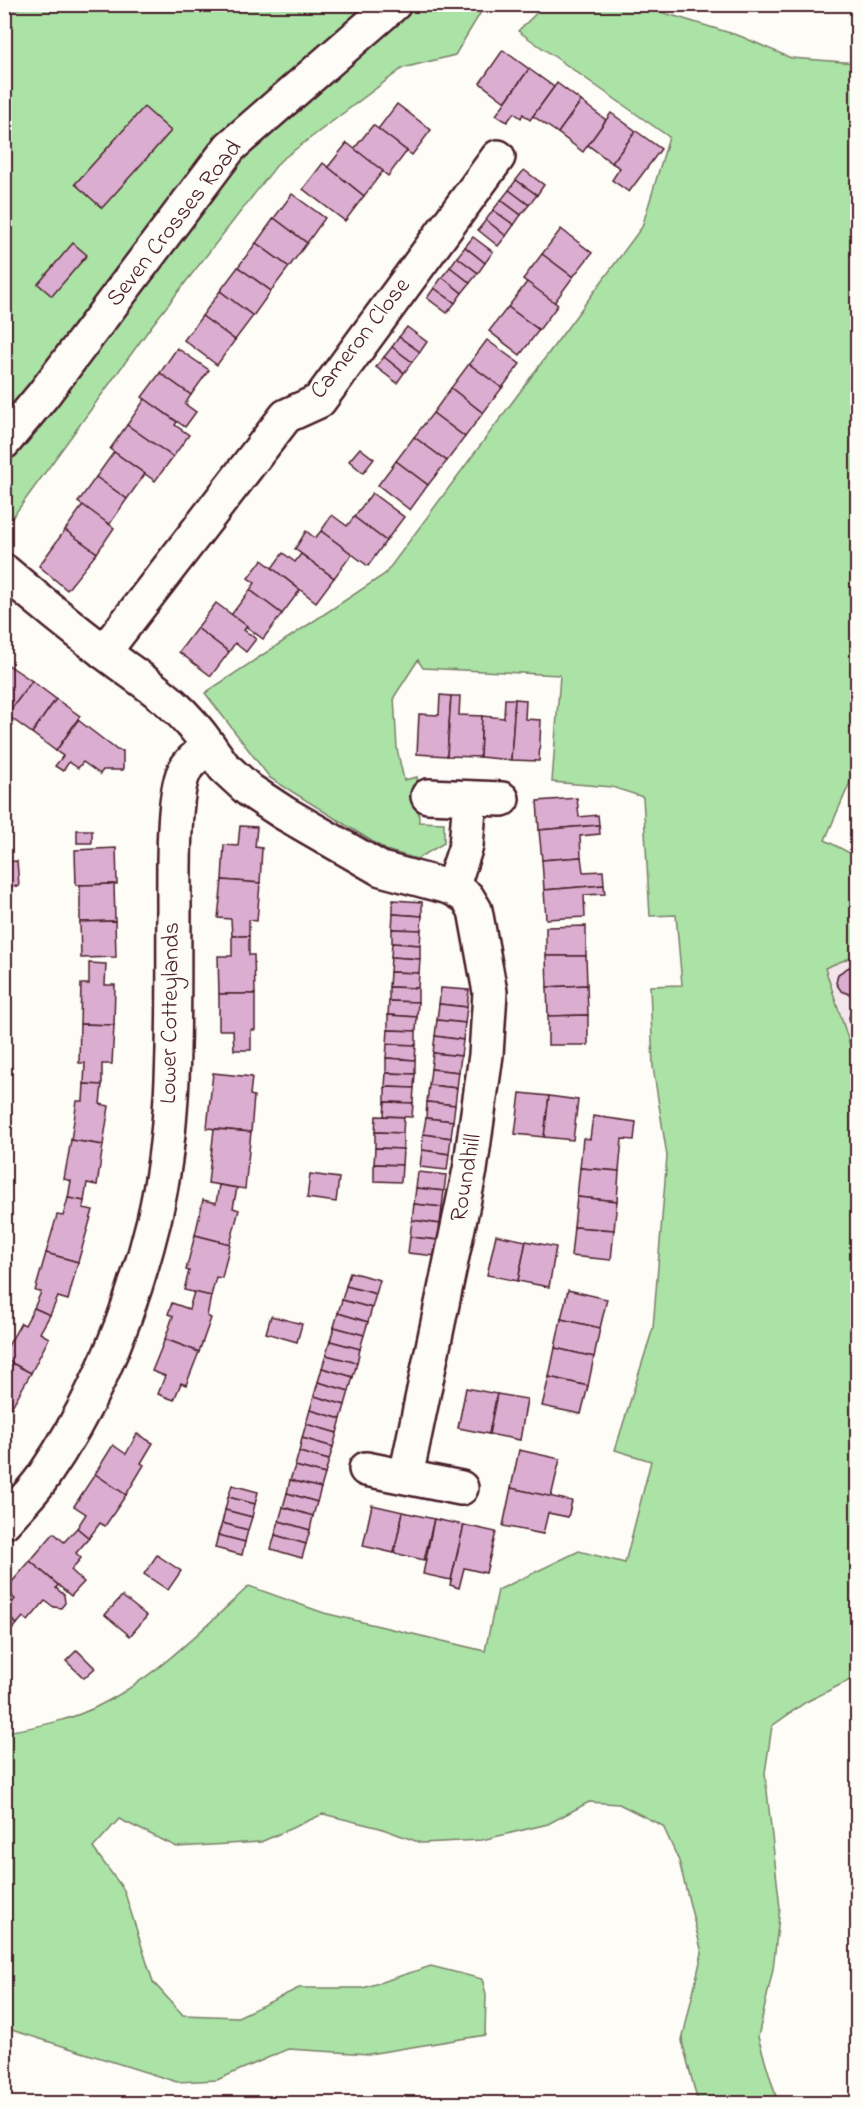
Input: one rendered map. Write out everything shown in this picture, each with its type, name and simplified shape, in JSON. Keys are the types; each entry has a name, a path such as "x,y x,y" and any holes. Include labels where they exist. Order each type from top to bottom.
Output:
{"street":[{"name":"Seven Crosses Road","path":"4,442 43,395 230,147 394,4"},
{"name":"Cameron Close","path":"104,652 285,416 319,400 498,157"},
{"path":"4,571 104,652 173,702 190,719 209,746"},
{"name":"Roundhill","path":"209,746 224,767 249,790 284,813 381,868 452,888 467,897 475,910 482,938 490,992 486,1055 470,1170 406,1476"},
{"name":"Lower Cotteylands","path":"4,1521 42,1479 67,1440 95,1388 131,1299 154,1219 167,1142 171,1086 174,862 178,798 184,772 209,746"},
{"path":"428,796 502,799"},
{"path":"452,888 465,846 470,798"},
{"path":"366,1469 460,1488"}],"shaded area":[{"path":"857,955 857,1042 850,1045 824,968"}],"green space":[{"path":"5,5 483,5 484,7 455,55 403,68 280,161 153,324 12,518 5,512"},
{"path":"545,5 638,5 740,36 791,58 857,63 858,764 825,840 857,857 858,952 857,955 825,968 850,1045 858,1042 858,1676 806,1702 772,1726 765,1773 780,1908 773,1969 758,2037 778,2103 698,2103 682,2041 702,1953 679,1861 663,1826 619,1804 589,1802 548,1824 482,1840 421,1843 380,1828 323,1814 261,1842 177,1847 119,1819 93,1848 124,1890 153,1982 183,2015 238,2017 299,1988 363,1988 431,1966 482,1979 486,1994 485,2035 369,2054 288,2049 217,2080 177,2082 5,2028 5,1732 67,1719 91,1710 122,1693 180,1650 249,1586 324,1613 485,1651 498,1590 579,1551 625,1563 651,1461 615,1450 653,1328 667,1156 653,1067 650,986 682,985 676,915 650,916 643,797 612,787 552,782 560,675 423,668 418,660 394,697 397,749 404,780 417,777 419,822 444,823 444,843 417,859 386,850 270,778 205,693 385,574 642,227 669,137 518,31"}],"building":[{"path":"503,50 529,69 505,102 480,83"},
{"path":"529,69 554,87 530,120 523,114 521,118 514,113 507,122 496,115"},
{"path":"557,83 581,101 558,133 533,116"},
{"path":"581,101 606,120 583,152 558,133"},
{"path":"397,104 431,130 412,155 378,129"},
{"path":"144,107 171,131 102,208 75,184"},
{"path":"611,113 636,131 612,163 588,145"},
{"path":"373,125 407,151 388,176 354,149"},
{"path":"636,131 661,149 629,192 612,180 620,168 612,163"},
{"path":"347,143 383,171 364,196 328,167"},
{"path":"323,163 364,196 345,221 303,189"},
{"path":"524,170 544,185 537,195 516,180"},
{"path":"516,180 537,195 529,205 509,190"},
{"path":"509,190 529,205 521,215 501,200"},
{"path":"292,194 325,218 307,243 274,218"},
{"path":"501,200 521,215 514,225 493,210"},
{"path":"493,210 514,225 506,236 486,220"},
{"path":"274,218 307,243 289,267 256,243"},
{"path":"486,220 506,236 498,246 478,230"},
{"path":"561,229 592,253 573,277 542,254"},
{"path":"473,237 493,252 485,263 465,247"},
{"path":"73,243 87,255 52,296 38,284"},
{"path":"256,243 289,267 271,291 238,267"},
{"path":"465,247 485,263 478,273 457,257"},
{"path":"542,254 573,277 554,303 523,279"},
{"path":"457,257 478,273 470,283 450,267"},
{"path":"238,267 271,291 253,316 220,291"},
{"path":"450,267 470,283 462,293 442,277"},
{"path":"442,277 462,293 455,303 434,288"},
{"path":"527,282 558,305 539,330 508,307"},
{"path":"434,288 455,303 447,313 427,298"},
{"path":"220,291 253,316 235,340 202,316"},
{"path":"508,307 539,330 520,355 489,331"},
{"path":"202,316 235,340 217,365 184,340"},
{"path":"407,327 427,342 420,352 399,337"},
{"path":"399,337 420,352 412,362 392,347"},
{"path":"487,340 520,364 502,388 469,364"},
{"path":"392,347 412,362 404,373 384,357"},
{"path":"177,348 209,370 191,395 160,373"},
{"path":"384,357 404,373 397,383 376,367"},
{"path":"469,364 502,388 483,413 451,388"},
{"path":"160,373 191,395 185,404 196,412 185,427 142,397"},
{"path":"451,388 483,413 465,437 433,413"},
{"path":"145,399 177,422 175,425 189,435 173,457 127,425"},
{"path":"433,413 465,437 447,461 414,437"},
{"path":"127,425 173,457 155,481 110,449"},
{"path":"414,437 447,461 428,485 396,461"},
{"path":"360,448 374,459 363,473 349,461"},
{"path":"114,452 145,474 127,499 96,477"},
{"path":"396,461 428,485 410,510 378,485"},
{"path":"96,477 127,499 109,525 78,502"},
{"path":"372,493 404,517 386,541 354,517"},
{"path":"83,505 114,528 97,553 65,530"},
{"path":"332,515 347,526 354,517 386,541 368,566 321,531"},
{"path":"65,530 97,553 67,590 39,566"},
{"path":"306,531 315,538 321,531 352,554 334,578 295,549"},
{"path":"283,553 295,562 301,554 334,578 316,602 272,568"},
{"path":"262,560 300,590 282,614 250,590 255,583 248,578"},
{"path":"250,590 282,614 263,639 231,615"},
{"path":"216,603 247,626 244,630 256,639 246,652 235,643 229,652 197,628"},
{"path":"197,628 229,652 211,676 179,652"},
{"path":"7,664 32,681 7,715 4,714 4,667"},
{"path":"32,681 56,699 32,733 7,715"},
{"path":"440,695 451,696 447,756 417,754 419,714 439,715"},
{"path":"451,696 460,696 459,715 482,716 480,757 447,756"},
{"path":"56,699 80,716 56,751 32,733"},
{"path":"505,699 515,699 511,760 480,757 482,716 504,718"},
{"path":"515,699 526,700 525,719 541,720 539,761 511,760"},
{"path":"78,720 117,750 123,751 123,770 103,770 100,774 83,762 78,768 69,762 63,771 55,766 63,756 56,751"},
{"path":"577,798 579,817 598,815 599,825 539,830 537,801"},
{"path":"599,825 600,834 580,836 581,857 542,860 539,830"},
{"path":"240,826 257,827 255,847 262,848 260,883 222,880 224,845 238,846"},
{"path":"77,830 92,830 92,843 77,843"},
{"path":"116,848 117,884 76,885 75,850"},
{"path":"581,857 583,872 603,871 604,885 544,890 542,860"},
{"path":"17,861 19,886 4,887 4,862"},
{"path":"222,880 260,883 257,921 249,920 249,936 232,936 231,919 218,918"},
{"path":"114,884 115,921 80,922 80,885"},
{"path":"604,885 605,894 584,895 585,917 546,919 544,890"},
{"path":"393,900 422,902 422,916 393,914"},
{"path":"393,914 422,916 421,930 392,929"},
{"path":"115,921 116,957 81,958 80,922"},
{"path":"586,926 586,956 546,956 546,927"},
{"path":"392,929 421,930 420,945 392,943"},
{"path":"232,936 249,936 249,955 254,955 255,994 219,994 218,956 232,956"},
{"path":"392,943 420,945 420,959 391,957"},
{"path":"546,956 586,956 587,985 547,987"},
{"path":"391,957 420,959 419,973 390,972"},
{"path":"89,963 106,964 105,985 115,985 114,1025 80,1024 81,984 89,984"},
{"path":"849,967 858,970 858,992 849,994 841,991 836,983 838,974"},
{"path":"390,972 419,973 418,988 389,987"},
{"path":"587,985 588,1015 548,1016 547,987"},
{"path":"389,987 418,988 418,1002 389,1001"},
{"path":"441,988 469,990 467,1007 439,1004"},
{"path":"219,994 255,994 255,1030 251,1030 251,1050 234,1050 233,1030 219,1030"},
{"path":"389,1001 418,1002 417,1017 388,1015"},
{"path":"439,1004 467,1007 465,1023 437,1020"},
{"path":"858,1005 858,1030 852,1026 849,1018 851,1010"},
{"path":"388,1015 417,1017 416,1031 388,1030"},
{"path":"588,1015 588,1045 548,1045 548,1016"},
{"path":"437,1020 465,1023 463,1040 435,1036"},
{"path":"80,1024 114,1025 112,1064 102,1064 102,1085 84,1084 85,1063 79,1063"},
{"path":"388,1030 416,1031 416,1045 387,1044"},
{"path":"435,1036 463,1040 461,1056 433,1053"},
{"path":"387,1044 416,1045 415,1060 386,1058"},
{"path":"433,1053 461,1056 459,1072 431,1069"},
{"path":"386,1058 415,1060 415,1074 386,1073"},
{"path":"431,1069 459,1072 457,1088 429,1085"},
{"path":"213,1073 252,1077 250,1095 254,1096 251,1132 207,1128"},
{"path":"386,1073 415,1074 414,1088 385,1087"},
{"path":"84,1084 102,1085 100,1104 109,1106 103,1145 71,1140 77,1101 83,1101"},
{"path":"429,1085 457,1088 455,1105 427,1102"},
{"path":"385,1087 414,1088 413,1103 385,1102"},
{"path":"520,1093 549,1096 544,1137 515,1134"},
{"path":"549,1096 578,1100 573,1140 544,1137"},
{"path":"385,1102 413,1103 412,1117 384,1116"},
{"path":"427,1102 455,1105 453,1121 426,1118"},
{"path":"376,1116 404,1117 403,1133 375,1132"},
{"path":"593,1116 636,1122 634,1140 622,1139 619,1171 580,1168 583,1138 590,1139"},
{"path":"426,1118 453,1121 451,1138 423,1134"},
{"path":"214,1129 251,1132 245,1189 208,1183"},
{"path":"375,1132 403,1133 403,1149 375,1148"},
{"path":"423,1134 451,1138 449,1154 422,1150"},
{"path":"71,1140 103,1145 97,1185 87,1183 84,1201 68,1198 71,1181 64,1179"},
{"path":"375,1148 403,1149 402,1165 374,1164"},
{"path":"422,1150 449,1154 447,1170 420,1167"},
{"path":"374,1164 402,1165 401,1182 374,1181"},
{"path":"580,1168 619,1171 617,1201 577,1197"},
{"path":"418,1172 446,1175 444,1191 416,1188"},
{"path":"310,1174 339,1178 336,1202 307,1198"},
{"path":"219,1185 237,1188 233,1208 239,1210 230,1244 195,1235 203,1200 216,1203"},
{"path":"416,1188 444,1191 442,1207 414,1204"},
{"path":"577,1197 617,1201 614,1230 574,1227"},
{"path":"68,1198 84,1201 83,1208 93,1210 78,1262 46,1253 57,1215 63,1216"},
{"path":"414,1204 442,1207 440,1224 412,1220"},
{"path":"412,1220 440,1224 438,1240 410,1237"},
{"path":"574,1227 614,1230 611,1260 571,1256"},
{"path":"195,1235 230,1244 222,1278 216,1277 211,1296 184,1290 189,1271 186,1270"},
{"path":"496,1235 526,1241 518,1281 487,1275"},
{"path":"410,1237 438,1240 436,1256 408,1253"},
{"path":"526,1241 556,1247 549,1287 518,1281"},
{"path":"46,1253 78,1262 68,1300 58,1297 50,1315 34,1308 41,1292 35,1291"},
{"path":"350,1272 380,1280 376,1294 346,1286"},
{"path":"346,1286 376,1294 372,1308 342,1300"},
{"path":"568,1290 607,1299 600,1328 561,1319"},
{"path":"194,1292 211,1296 207,1316 211,1318 199,1352 165,1339 173,1316 168,1314 172,1303 189,1309"},
{"path":"342,1300 372,1308 368,1322 338,1313"},
{"path":"34,1308 50,1315 40,1333 49,1338 31,1373 4,1359 4,1353 21,1323 25,1325"},
{"path":"338,1313 368,1322 364,1335 334,1327"},
{"path":"271,1316 302,1324 297,1342 266,1333"},
{"path":"561,1319 600,1328 594,1357 555,1348"},
{"path":"334,1327 364,1335 360,1349 330,1341"},
{"path":"165,1339 199,1352 186,1385 181,1383 174,1400 158,1394 165,1376 152,1371"},
{"path":"330,1341 360,1349 357,1363 326,1355"},
{"path":"555,1348 594,1357 588,1386 549,1377"},
{"path":"326,1355 357,1363 353,1377 322,1368"},
{"path":"4,1359 31,1373 11,1408 4,1404"},
{"path":"322,1368 353,1377 349,1391 318,1382"},
{"path":"549,1377 588,1386 581,1414 542,1406"},
{"path":"318,1382 349,1391 345,1405 314,1396"},
{"path":"466,1388 497,1394 489,1434 458,1428"},
{"path":"497,1394 527,1399 520,1440 489,1434"},
{"path":"314,1396 345,1405 341,1419 310,1410"},
{"path":"310,1410 341,1419 337,1433 306,1424"},
{"path":"306,1424 337,1433 333,1447 302,1438"},
{"path":"137,1434 153,1443 141,1463 144,1465 126,1495 95,1474 113,1445 126,1454"},
{"path":"302,1438 333,1447 329,1460 299,1452"},
{"path":"519,1450 560,1459 551,1497 511,1488"},
{"path":"299,1452 329,1460 325,1474 295,1466"},
{"path":"295,1466 325,1474 321,1488 290,1480"},
{"path":"95,1474 126,1495 105,1526 100,1523 89,1538 77,1528 86,1514 74,1506"},
{"path":"290,1480 321,1488 317,1502 287,1493"},
{"path":"232,1485 258,1492 255,1504 228,1497"},
{"path":"511,1488 572,1501 568,1517 548,1513 543,1534 503,1526"},
{"path":"287,1493 317,1502 313,1516 283,1507"},
{"path":"228,1497 255,1504 252,1517 225,1510"},
{"path":"372,1505 403,1512 394,1553 363,1546"},
{"path":"283,1507 313,1516 310,1530 279,1521"},
{"path":"225,1510 252,1517 248,1530 222,1523"},
{"path":"403,1512 434,1519 424,1560 394,1553"},
{"path":"434,1519 464,1525 451,1580 423,1574"},
{"path":"279,1521 310,1530 306,1544 275,1535"},
{"path":"222,1523 248,1530 245,1542 218,1535"},
{"path":"464,1525 496,1532 486,1573 464,1568 459,1588 450,1585"},
{"path":"77,1528 89,1538 76,1553 81,1558 71,1570 84,1582 71,1596 30,1561 54,1533 64,1542"},
{"path":"218,1535 245,1542 242,1555 215,1548"},
{"path":"275,1535 306,1544 302,1558 271,1549"},
{"path":"157,1555 181,1571 168,1590 144,1574"},
{"path":"30,1561 58,1585 56,1588 64,1595 65,1603 61,1608 54,1607 45,1601 28,1621 23,1617 17,1624 4,1613 15,1599 5,1590"},
{"path":"122,1596 147,1616 130,1636 105,1615"},
{"path":"4,1613 17,1624 4,1639"},
{"path":"77,1650 95,1668 84,1678 66,1661"}],"waterway":[{"path":"4,8 19,4"}]}
